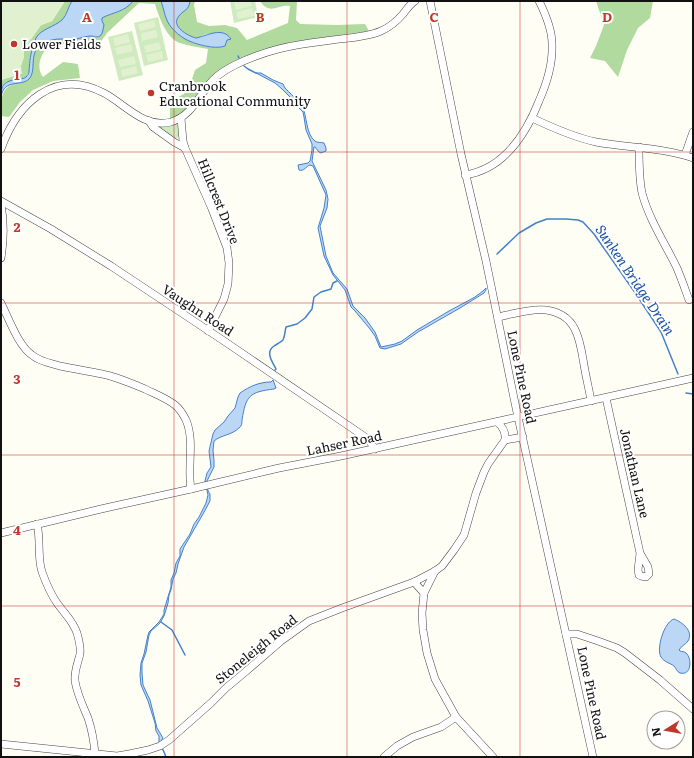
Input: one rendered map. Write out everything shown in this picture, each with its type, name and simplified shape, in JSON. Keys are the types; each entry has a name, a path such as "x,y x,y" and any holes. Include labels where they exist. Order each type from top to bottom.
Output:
{"street":[{"path":"1,149 13,124 25,107 44,91 63,85 86,86 109,95 137,115 149,121 166,123 181,118 213,81 233,66 255,56 280,48 378,32 396,21 410,4 415,1"},
{"name":"Lone Pine Road","path":"430,1 465,175 486,261 518,417 593,757"},
{"path":"465,175 482,171 504,157 520,139 532,118 545,88 552,53 552,38 549,23 539,1"},
{"name":"Hillcrest Drive","path":"181,118 185,148 212,209 227,248 229,259 227,292 208,331"},
{"path":"532,118 580,138 602,143 660,150 693,158"},
{"name":"Hillcrest Drive","path":"149,121 153,128 185,148"},
{"path":"685,155 693,132"},
{"path":"639,147 640,177 644,199 652,221 676,266 689,300"},
{"path":"1,202 3,215 1,258"},
{"name":"Vaughn Road","path":"1,202 76,244 208,331 368,439 374,449"},
{"path":"1,303 24,348 36,359 68,368 115,377 158,395 177,406 185,419 188,428 191,489"},
{"path":"498,317 532,310 546,310 557,313 568,319 576,330 580,341 591,401"},
{"name":"Lahser Road","path":"1,532 279,468 374,449 693,378"},
{"name":"Jonathan Lane","path":"606,398 640,552"},
{"path":"497,422 505,434 505,440 523,438"},
{"name":"Stoneleigh Road","path":"1,744 117,756 160,746 169,740 226,688 281,641 309,621 414,582 442,566 464,535 476,493 486,468 505,440"},
{"path":"37,524 40,560 44,578 51,595 71,621 80,645 80,654 75,671 75,679 79,697 88,718 93,736 95,754"},
{"path":"435,571 424,593 422,613 427,653 435,679 456,717 493,757"},
{"path":"414,582 424,593"},
{"path":"566,634 577,634 617,648 660,680 693,709"},
{"path":"384,757 397,746 413,737 441,727 456,717"}],"green space":[{"name":"Lower Fields","path":"1,1 65,1 52,21 41,25 24,49 24,57 21,66 22,74 1,80"},
{"path":"65,1 72,1 62,20 41,33 36,38 27,76 25,78 6,82 1,88 1,80 17,75 24,57 24,49 41,25 52,21"},
{"path":"133,1 161,1 169,24 179,35 194,43 210,47 224,46 229,39 209,34 193,38 179,29 177,25 176,21 180,14 190,4 190,1 195,1 194,5 197,22 209,26 225,25 237,28 247,40 288,23 290,6 270,9 260,1 297,1 296,20 300,24 365,24 369,31 292,42 277,46 234,63 183,113 170,120 170,101 184,94 191,82 195,70 206,63 208,49 183,44 175,40 167,32 155,4 139,3 107,33 100,43 71,45 55,43 48,47 42,55 39,66 43,77 63,62 78,64 80,78 53,81 33,90 20,102 9,117 1,116 1,105 5,91 12,85 29,79 32,73 34,55 41,44 56,39 74,39 90,36 95,37 103,23 102,18 122,10"},
{"path":"230,1 255,1 258,17 234,23"},
{"path":"250,1 252,6 236,10 234,2"},
{"path":"596,1 653,1 650,18 638,28 627,50 618,77 605,61 590,58 604,25"},
{"path":"252,8 254,16 238,19 236,12"},
{"path":"158,17 168,60 144,66 134,23"},
{"path":"154,20 156,27 140,31 138,24"},
{"path":"156,30 158,37 142,41 141,33"},
{"path":"132,31 143,75 119,81 108,37"},
{"path":"128,34 130,42 115,46 113,38"},
{"path":"159,42 161,49 146,53 144,46"},
{"path":"131,44 133,51 117,55 115,48"},
{"path":"162,51 163,59 148,62 146,55"},
{"path":"134,56 136,64 120,67 118,60"},
{"path":"136,66 138,73 122,77 121,70"},
{"path":"176,124 179,126 179,136 176,139 158,127 159,126"}],"water":[{"path":"72,1 133,1 123,10 102,18 104,25 100,36 54,40 40,45 34,55 33,70 29,79 22,83 9,85 3,91 1,97 4,84 13,80 22,79 28,75 31,54 36,38 41,32 62,20"},
{"path":"161,1 190,1 187,9 177,20 178,27 189,35 196,38 219,32 227,35 231,39 227,40 225,46 210,47 185,39 169,24"},
{"path":"256,73 261,73 283,84 302,106 308,130 312,138 316,142 324,143 326,151 321,153 314,147 312,161 326,190 328,199 327,208 320,226 326,256 333,273 347,289 353,306 365,318 375,332 381,347 402,341 417,330 475,297 486,288 484,293 418,332 401,344 385,349 380,348 375,336 351,307 345,290 333,275 324,256 318,228 326,195 313,166 310,165 304,170 299,170 298,165 308,163 310,161 312,150 312,144 306,130 303,112 275,83"},
{"path":"273,380 276,388 254,394 247,400 240,427 214,441 214,467 207,481 210,501 184,547 173,579 164,616 149,635 146,652 142,663 143,685 150,700 157,728 163,738 159,744 159,736 156,731 148,701 141,685 141,663 148,635 149,632 159,622 164,614 171,587 171,580 176,563 180,556 180,549 190,534 206,503 208,495 205,481 207,473 211,467 209,451 213,434 235,408 240,393 255,385 271,382"},
{"path":"674,619 686,627 689,634 688,641 679,650 688,655 690,662 689,669 684,673 677,671 674,666 661,657 660,653 660,642 664,630 670,621"}],"waterway":[{"name":"Sunken Bridge Drain","path":"244,66 256,73"},
{"name":"Sunken Bridge Drain","path":"497,254 519,233 536,223 547,219 566,219 583,222 594,234 661,332 678,374"},
{"path":"275,370 276,369 270,357 271,348 283,340 286,327 297,324 305,318 312,309 314,297 321,292 331,289 333,283 337,281"},
{"name":"Sunken Bridge Drain","path":"686,393 693,394"},
{"path":"161,622 172,630 185,655"},
{"path":"162,748 166,757"}],"place":[{"name":"Lower Fields","path":"14,44"},
{"name":"Cranbrook Educational Community","path":"151,93"}]}
